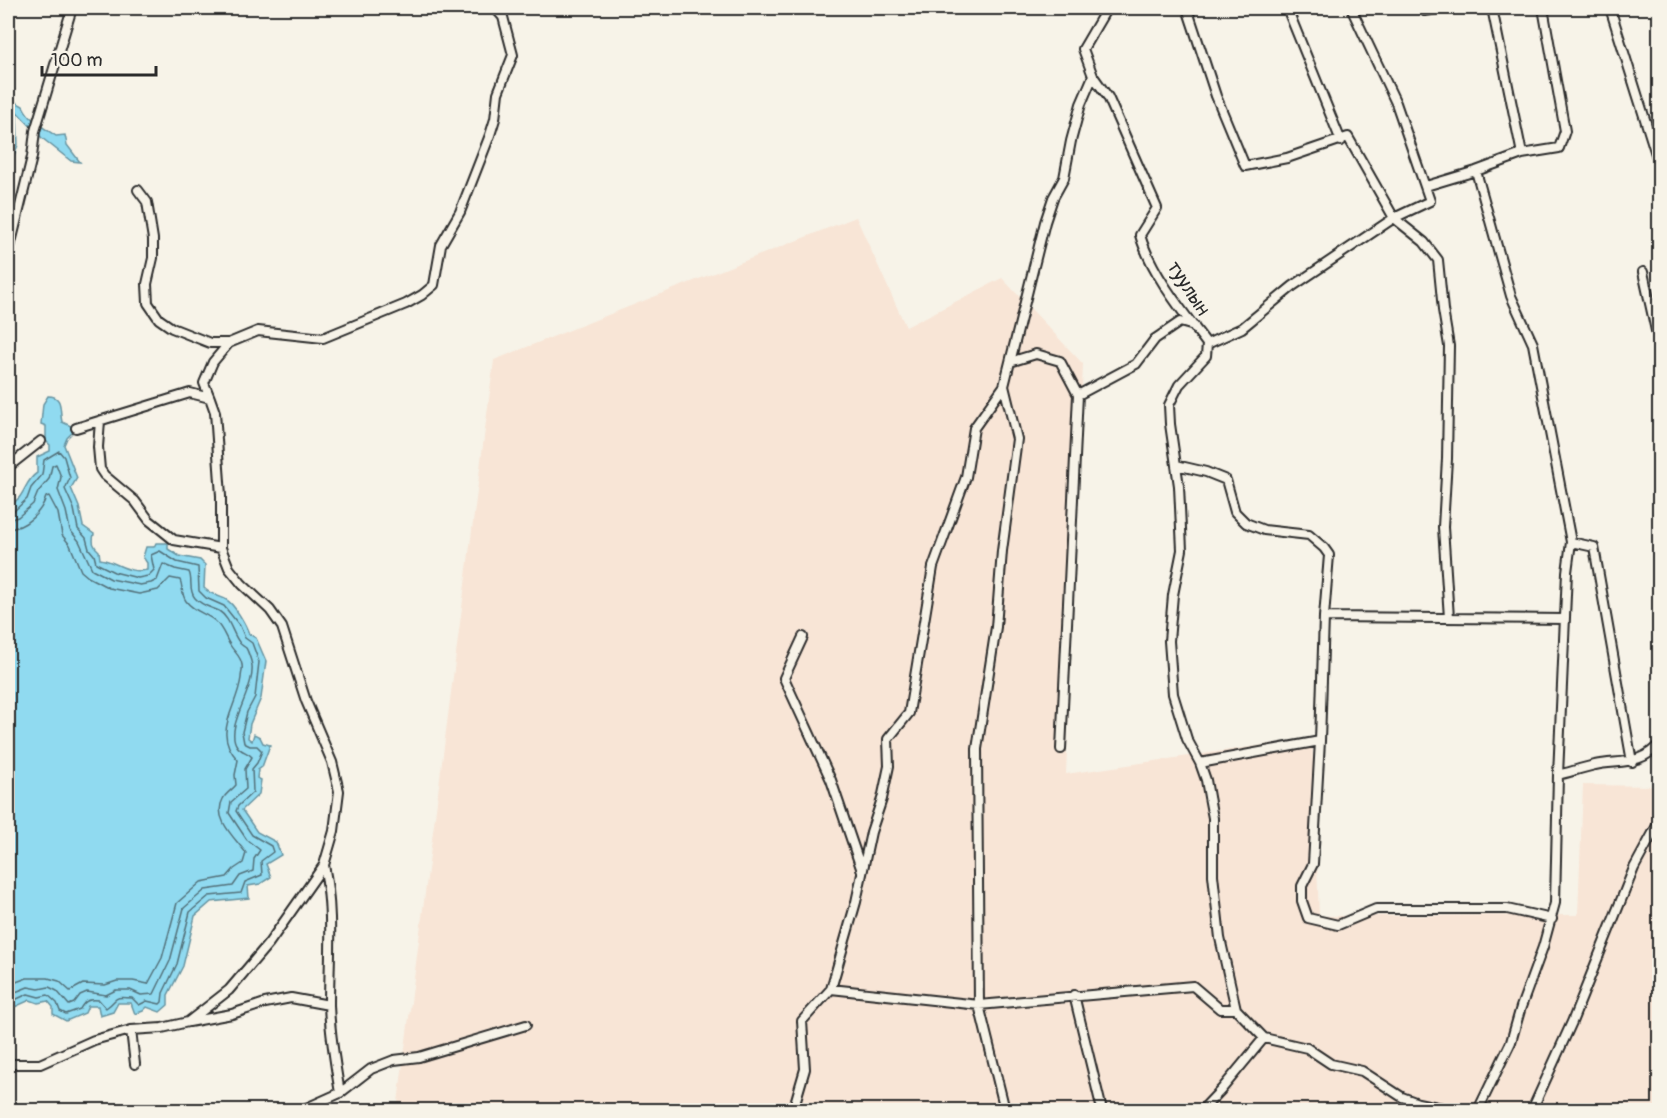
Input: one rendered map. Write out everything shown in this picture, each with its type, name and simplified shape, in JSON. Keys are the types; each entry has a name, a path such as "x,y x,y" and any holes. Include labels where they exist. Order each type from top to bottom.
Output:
{"street":[{"path":"8,255 32,157 35,131 72,8"},
{"path":"138,190 147,202 153,239 153,258 147,284 148,303 159,319 172,328 210,343 230,343 258,331 323,338 406,304 434,285 441,245 460,212 495,119 498,93 513,55 503,17 495,8"},
{"path":"793,1110 805,1069 802,1021 831,990 890,766 888,739 909,714 933,567 966,477 974,428 1004,386 1046,222 1053,198 1064,178 1078,113 1093,76 1083,49 1107,8"},
{"path":"1187,8 1216,96 1245,166 1287,158 1348,137 1394,218 1424,242 1438,260 1449,346 1443,527 1449,618"},
{"path":"1287,8 1341,141"},
{"path":"1351,8 1396,103 1430,201 1394,218 1293,286 1242,328 1207,344 1206,356 1179,385 1169,405 1182,550 1173,595 1168,642 1173,694 1187,739 1206,780 1213,818 1213,875 1220,938 1236,1009 1264,1038 1307,1048 1331,1064 1362,1071 1402,1097 1452,1110"},
{"path":"1424,8 1425,11 1444,8"},
{"path":"1491,8 1522,154"},
{"path":"1426,186 1522,154 1559,148 1565,131 1543,8"},
{"path":"1610,8 1659,167"},
{"name":"туулын","path":"1093,76 1108,97 1157,208 1140,235 1144,249 1178,305 1207,344"},
{"path":"1476,171 1511,296 1533,344 1571,542 1558,776 1555,903 1552,919 1510,1042 1481,1108"},
{"path":"1643,272 1659,349"},
{"path":"1078,395 1136,364 1155,339 1180,322 1194,326"},
{"path":"210,343 213,346 213,362"},
{"path":"76,428 190,393 204,383 213,362 230,343"},
{"path":"1010,362 1036,354 1060,361 1078,395 1061,749"},
{"path":"188,1022 229,990 269,943 324,865 334,831 339,791 332,762 306,701 282,627 270,610 242,584 229,568 221,548 221,496 215,412 204,383"},
{"path":"1004,386 1017,439 1002,551 996,627 977,749 979,1005 1005,1110"},
{"path":"190,393 210,398"},
{"path":"100,421 98,447 100,469 104,475 135,501 149,520 174,540 221,548"},
{"path":"8,467 41,441"},
{"path":"1176,465 1206,472 1226,480 1235,512 1246,523 1264,530 1309,535 1329,555 1324,616 1313,864 1302,886 1302,902 1308,918 1338,925 1376,909 1507,909 1552,919"},
{"path":"1571,542 1594,547 1632,762"},
{"path":"1324,616 1565,619"},
{"path":"803,637 784,678 831,780 863,872"},
{"path":"1200,763 1320,741"},
{"path":"1558,776 1595,765 1632,762 1653,751 1659,743"},
{"path":"1532,1110 1572,1022 1634,868 1659,820"},
{"path":"324,865 331,906 329,1005 331,1039 340,1093"},
{"path":"831,990 979,1005 1193,986 1220,1009 1236,1009"},
{"path":"1074,995 1102,1110"},
{"path":"8,1064 40,1065 94,1040 131,1030 162,1028 232,1014 265,1003 291,998 329,1005"},
{"path":"302,1110 340,1093 371,1069 394,1060 419,1057 526,1025"},
{"path":"131,1030 135,1064"},
{"path":"1202,1110 1264,1038"}],"shaded area":[{"path":"856,217 906,327 1002,278 1083,364 1066,774 1312,738 1319,916 1578,915 1583,785 1659,786 1659,1110 397,1110 494,360"}],"water":[{"path":"8,91 12,100 23,106 37,123 56,136 65,135 67,145 80,162 71,161 42,138 17,112 18,145 8,170"},
{"path":"48,396 57,398 62,422 71,426 74,431 64,445 77,478 71,488 79,507 83,526 94,534 94,544 99,551 100,559 128,569 147,570 147,563 143,557 146,547 154,547 156,543 168,543 168,549 179,556 200,560 205,565 204,588 228,601 249,634 256,638 266,661 261,698 250,724 248,738 252,741 254,734 260,737 263,743 270,745 262,767 258,770 257,778 261,780 259,794 242,810 257,832 276,842 281,855 266,864 271,877 260,884 248,886 249,898 211,902 195,916 183,966 168,995 168,1005 160,1012 147,1007 135,1014 131,1003 118,1003 113,1012 100,1016 98,1006 88,1006 85,1013 66,1021 53,1014 53,1007 48,1001 38,1003 30,1000 10,1009 8,1021 8,506 18,499 37,473 37,457 50,451 50,445 46,441 46,426 41,424 43,404"}]}
